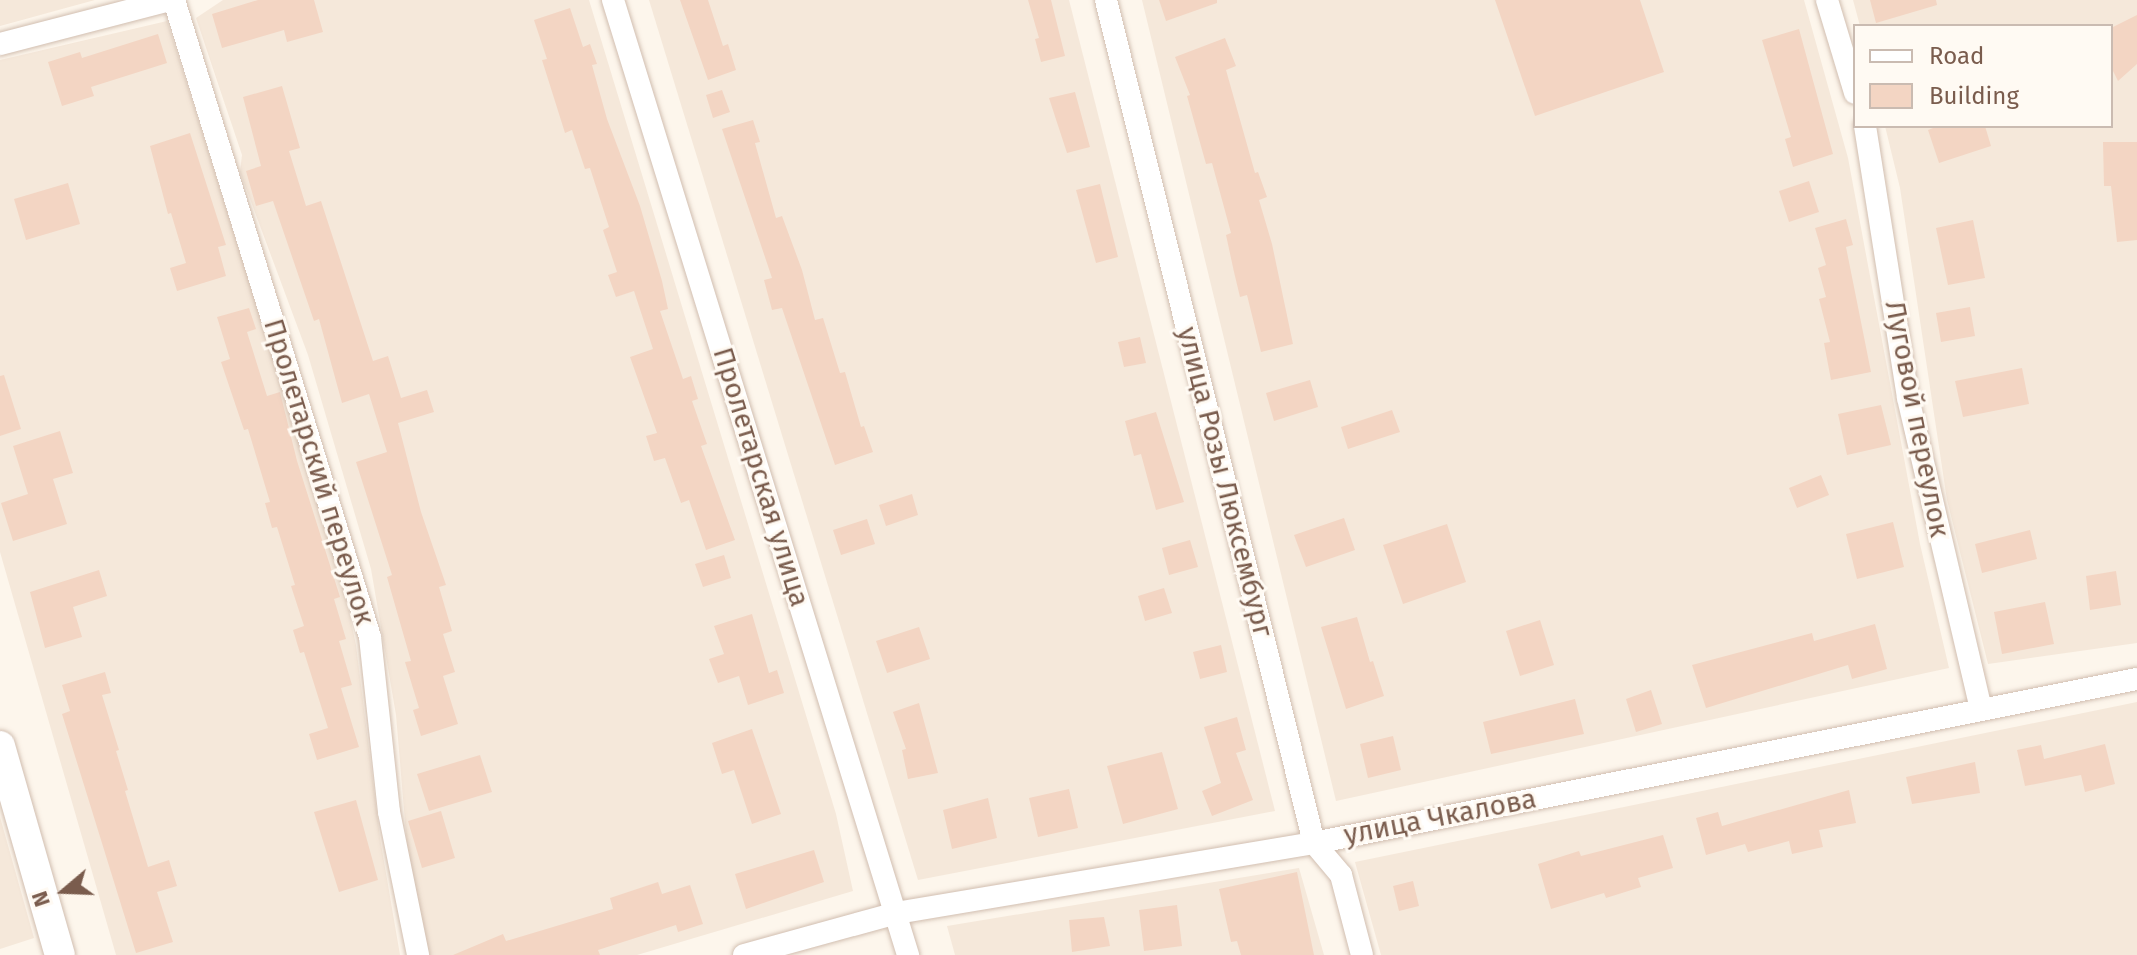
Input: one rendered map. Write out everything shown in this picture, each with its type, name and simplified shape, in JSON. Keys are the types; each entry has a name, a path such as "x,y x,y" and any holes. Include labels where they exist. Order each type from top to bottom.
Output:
{"main road":[{"path":"0,746 60,955"}],"street":[{"name":"Пролетарский переулок","path":"0,44 172,0 370,637 389,812 418,955"},
{"name":"Пролетарская улица","path":"613,0 908,955"},
{"name":"улица Розы Люксембург","path":"1106,0 1314,843 1341,875 1362,955"},
{"path":"1827,0 1853,86"},
{"name":"Луговой переулок","path":"1865,128 1908,398 1981,709"},
{"name":"улица Чкалова","path":"744,955 896,913 1314,843 2137,679"}],"shaded area":[{"path":"0,0 95,0 0,26"},
{"path":"223,0 589,0 836,814 853,891 637,955 429,955 409,869 396,715 371,569 308,355 240,172 242,155 196,18"},
{"path":"649,0 1069,0 1275,811 918,880"},
{"path":"1142,0 1804,0 1848,158 1920,544 1949,668 1336,801"},
{"path":"1853,0 2137,0 2137,643 1988,664 1947,500 1900,188 1885,128 2113,128 2113,24 1859,24"},
{"path":"167,21 342,578 356,645 380,838 400,955 116,955 0,552 0,60"},
{"path":"2137,702 2137,955 1381,955 1355,862"},
{"path":"0,817 34,938 0,949"},
{"path":"1299,868 1324,955 955,955 947,926"}],"building":[{"path":"258,0 314,0 323,32 287,42 284,30 222,48 212,14"},
{"path":"680,0 708,0 723,46 728,44 736,70 708,80"},
{"path":"1028,0 1051,0 1065,56 1041,62 1035,39 1039,38"},
{"path":"1159,0 1217,0 1217,3 1166,21"},
{"path":"1495,0 1640,0 1664,72 1535,116"},
{"path":"1870,0 1936,0 1937,5 1876,23"},
{"path":"570,8 583,47 590,44 597,64 592,65 607,119 640,206 662,281 668,309 660,311 683,379 691,376 698,399 692,401 707,444 701,446 735,540 706,550 689,500 681,503 665,458 654,461 646,436 657,433 630,357 653,349 634,291 616,297 608,275 617,272 603,230 609,227 590,168 585,169 572,130 565,133 542,60 547,59 534,20"},
{"path":"2137,15 2137,64 2118,81 2113,71 2113,27"},
{"path":"1799,29 1833,154 1793,167 1785,139 1791,137 1762,40"},
{"path":"158,34 167,63 91,87 94,96 62,106 48,62 80,52 82,58"},
{"path":"1225,38 1236,66 1226,70 1255,173 1258,172 1267,197 1259,200 1272,244 1293,344 1261,352 1247,295 1240,297 1226,235 1231,233 1212,163 1206,164 1187,96 1190,95 1175,57"},
{"path":"282,86 300,148 289,151 306,206 321,201 373,361 388,356 401,398 427,390 434,412 398,423 421,512 446,585 439,587 452,631 443,634 455,672 443,676 458,724 421,736 413,710 419,708 405,662 411,661 387,577 392,575 356,462 387,452 369,394 342,403 319,319 314,321 273,201 256,206 246,171 261,166 243,97"},
{"path":"722,90 730,112 713,118 706,95"},
{"path":"1075,92 1090,147 1067,153 1049,98"},
{"path":"753,120 760,142 755,143 776,218 782,216 802,270 815,320 823,318 840,373 845,372 861,427 864,426 873,452 835,465 782,308 772,310 764,280 772,278 722,129"},
{"path":"1986,128 1991,146 1939,163 1928,130"},
{"path":"190,133 226,245 218,247 226,276 177,291 170,268 186,263 171,213 168,214 150,146"},
{"path":"2103,142 2137,142 2137,240 2117,242 2111,186 2104,186"},
{"path":"1809,181 1819,212 1789,222 1779,191"},
{"path":"68,183 80,224 26,240 14,199"},
{"path":"1100,184 1118,257 1096,263 1076,190"},
{"path":"1846,219 1853,245 1846,247 1871,372 1831,380 1824,343 1830,342 1819,299 1826,297 1818,268 1826,265 1815,228"},
{"path":"1973,220 1985,278 1948,285 1936,228"},
{"path":"1970,307 1975,336 1941,342 1936,313"},
{"path":"249,308 256,329 247,332 267,396 280,392 297,461 340,597 334,599 346,639 339,641 352,685 341,688 359,747 317,760 309,734 328,728 304,652 300,653 293,630 304,626 291,586 295,585 277,527 272,528 265,503 270,502 248,429 244,430 221,362 230,359 217,317"},
{"path":"1140,337 1146,363 1124,367 1118,342"},
{"path":"2022,368 2029,404 1963,417 1955,381"},
{"path":"4,375 21,429 0,436 0,376"},
{"path":"1310,380 1318,407 1274,421 1266,393"},
{"path":"1881,405 1891,445 1847,455 1838,414"},
{"path":"1392,410 1400,432 1348,449 1341,427"},
{"path":"1156,412 1184,502 1156,510 1141,454 1134,456 1125,421"},
{"path":"60,431 73,473 53,479 67,524 13,541 1,503 28,494 13,446"},
{"path":"1821,475 1829,495 1797,508 1789,488"},
{"path":"912,494 918,515 886,526 879,505"},
{"path":"1344,518 1355,550 1306,567 1294,535"},
{"path":"867,519 875,544 841,555 833,530"},
{"path":"1893,522 1904,567 1857,579 1846,534"},
{"path":"1447,524 1466,582 1403,604 1383,545"},
{"path":"2030,530 2037,559 1982,573 1975,544"},
{"path":"1190,540 1198,567 1169,575 1162,548"},
{"path":"724,555 731,578 703,587 695,564"},
{"path":"99,570 107,596 73,607 82,637 45,648 30,592"},
{"path":"2116,571 2121,605 2090,610 2086,576"},
{"path":"1164,588 1172,613 1145,621 1138,596"},
{"path":"2045,602 2054,644 2002,654 1994,612"},
{"path":"752,614 769,673 777,670 784,693 748,705 739,676 718,683 709,659 724,654 714,626"},
{"path":"1357,617 1384,696 1346,709 1321,627"},
{"path":"1540,620 1554,665 1520,676 1506,631"},
{"path":"1875,624 1887,669 1852,679 1848,665 1706,708 1692,665 1812,633 1814,641"},
{"path":"919,627 930,659 887,673 876,641"},
{"path":"1221,645 1227,672 1200,679 1193,652"},
{"path":"105,672 111,693 102,695 119,750 116,751 128,790 125,791 148,867 169,860 177,886 157,892 173,942 136,953 62,714 70,711 62,685"},
{"path":"1651,690 1662,724 1636,732 1626,699"},
{"path":"1575,699 1584,734 1491,754 1483,722"},
{"path":"919,703 938,773 908,779 902,750 906,749 893,712"},
{"path":"1237,717 1246,750 1236,753 1253,800 1212,816 1202,791 1221,783 1204,727"},
{"path":"752,729 781,814 752,824 734,770 722,774 712,743"},
{"path":"1393,736 1401,770 1368,778 1360,744"},
{"path":"2105,744 2115,784 2085,792 2081,775 2025,786 2017,750 2041,745 2044,759"},
{"path":"1162,752 1178,809 1123,824 1107,766"},
{"path":"480,755 492,792 429,811 417,774"},
{"path":"1975,762 1980,793 1912,804 1906,777"},
{"path":"1069,789 1078,828 1038,837 1029,798"},
{"path":"1849,790 1856,823 1819,830 1823,847 1792,854 1789,841 1748,852 1745,844 1706,855 1696,818 1718,812 1722,826"},
{"path":"988,798 997,838 952,849 943,810"},
{"path":"356,800 378,880 339,892 314,812"},
{"path":"441,811 455,858 422,868 408,821"},
{"path":"1663,835 1673,868 1638,878 1641,887 1606,898 1604,893 1551,909 1538,864 1579,851 1581,856"},
{"path":"814,850 824,882 746,909 735,874"},
{"path":"1297,872 1314,955 1241,955 1237,941 1231,942 1219,889"},
{"path":"1413,881 1419,906 1399,911 1393,886"},
{"path":"658,882 662,894 690,885 703,924 678,932 676,925 598,950 600,955 453,955 503,934 506,941 613,909 610,898"},
{"path":"1177,905 1182,946 1144,951 1139,910"},
{"path":"1104,917 1110,946 1072,952 1069,920"}]}
